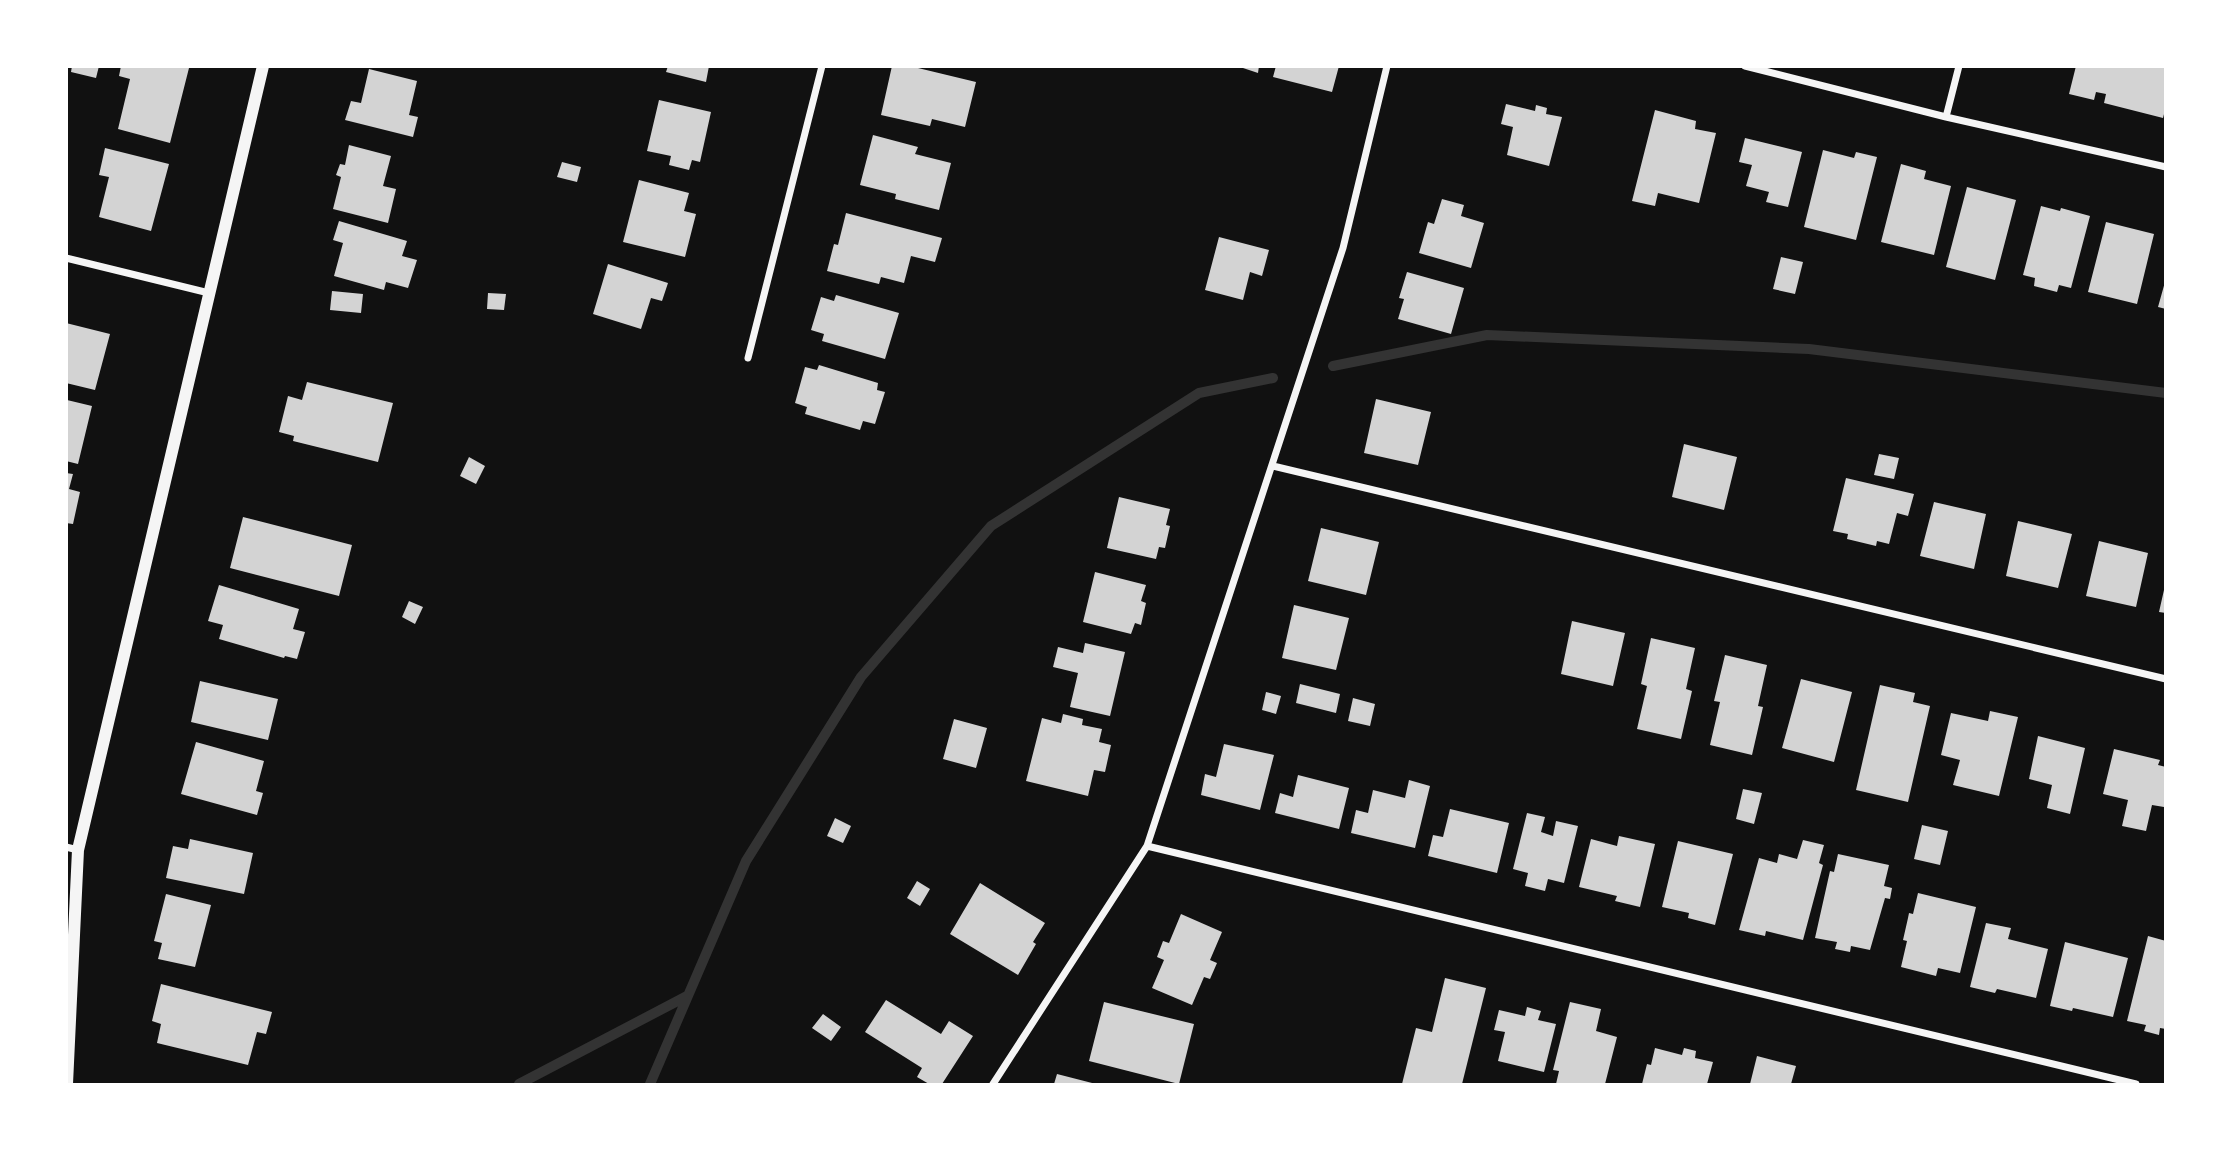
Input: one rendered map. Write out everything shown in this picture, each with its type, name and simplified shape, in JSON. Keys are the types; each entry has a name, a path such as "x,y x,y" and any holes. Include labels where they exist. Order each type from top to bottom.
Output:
{"street":[{"path":"68,1084 72,848 263,66"},
{"path":"748,358 822,66"},
{"path":"993,1084 1147,846 1343,248 1387,66"},
{"path":"1745,66 1946,117 2165,167"},
{"path":"1946,117 1959,66"},
{"path":"66,258 209,293"},
{"path":"1273,466 2165,679"},
{"path":"1147,846 2136,1084"}],"building":[{"path":"72,66 99,66 96,78 71,72"},
{"path":"121,66 189,68 170,143 118,129 130,79 119,76"},
{"path":"668,66 709,66 706,82 666,72"},
{"path":"892,66 918,66 976,82 965,127 932,119 930,126 881,115"},
{"path":"1237,66 1259,66 1258,73"},
{"path":"1276,66 1339,66 1332,92 1273,77"},
{"path":"2076,66 2166,67 2166,106 2163,118 2104,103 2106,94 2096,92 2094,100 2069,94"},
{"path":"369,69 417,81 409,115 418,117 413,137 345,120 351,101 361,103"},
{"path":"659,100 711,112 700,162 692,160 689,170 669,165 671,156 647,151"},
{"path":"1506,104 1535,111 1536,105 1547,108 1546,114 1562,117 1549,166 1507,155 1513,127 1501,124"},
{"path":"1655,110 1696,121 1695,129 1716,133 1699,203 1658,193 1655,206 1632,201"},
{"path":"873,135 918,147 915,154 951,163 939,210 895,199 896,194 860,185"},
{"path":"1745,138 1802,152 1788,207 1766,202 1769,192 1746,186 1752,165 1739,162"},
{"path":"349,145 391,156 383,186 396,189 388,223 333,209 341,177 336,175 340,164 345,165"},
{"path":"105,148 169,164 151,231 99,217 109,177 99,175"},
{"path":"1823,150 1854,158 1856,152 1877,157 1856,240 1804,227"},
{"path":"562,162 581,167 577,182 557,177"},
{"path":"1901,164 1926,171 1924,179 1951,186 1934,255 1881,242"},
{"path":"639,180 689,193 684,211 696,214 685,257 623,242"},
{"path":"1967,187 2016,200 1995,280 1946,267"},
{"path":"1442,199 1464,205 1461,216 1484,223 1471,268 1419,253 1428,222 1434,224"},
{"path":"2041,206 2090,216 2071,288 2059,285 2057,292 2034,286 2035,278 2023,275"},
{"path":"846,213 942,238 935,262 911,256 904,283 881,277 879,284 827,271 834,244 838,245"},
{"path":"339,221 407,241 402,256 417,260 408,288 386,282 384,290 334,276 343,243 333,240"},
{"path":"2106,222 2154,234 2137,304 2088,292"},
{"path":"1219,237 1269,250 1262,276 1250,272 1243,300 1205,290"},
{"path":"1781,257 1803,262 1795,294 1773,289"},
{"path":"608,264 668,283 662,301 651,298 641,329 593,314"},
{"path":"1407,272 1464,288 1451,334 1398,319 1404,299 1399,298"},
{"path":"2166,282 2166,309 2158,307"},
{"path":"332,291 363,294 361,313 330,310"},
{"path":"488,293 506,294 504,310 487,309"},
{"path":"836,295 899,313 885,359 822,341 824,334 811,330 821,297 834,301"},
{"path":"66,323 110,334 95,390 66,383"},
{"path":"819,365 878,383 877,390 885,392 875,424 863,421 860,430 805,414 807,407 795,403 805,367 817,370"},
{"path":"307,382 393,403 378,462 293,441 294,436 279,432 288,396 302,400"},
{"path":"1376,399 1431,412 1418,465 1364,453"},
{"path":"67,400 92,406 78,464 66,461"},
{"path":"1684,444 1737,457 1724,510 1672,497"},
{"path":"1879,454 1899,458 1894,479 1874,475"},
{"path":"469,457 485,466 476,484 460,476"},
{"path":"66,473 73,474 69,489 80,492 73,524 66,523"},
{"path":"1846,478 1914,494 1908,516 1897,513 1889,544 1877,541 1876,546 1847,539 1848,534 1833,531"},
{"path":"1119,497 1170,509 1166,525 1170,526 1165,548 1159,547 1156,559 1107,548"},
{"path":"1934,502 1986,514 1974,569 1920,556"},
{"path":"243,517 352,545 339,596 230,568"},
{"path":"2018,521 2072,534 2058,588 2006,576"},
{"path":"1321,528 1379,542 1366,595 1308,581"},
{"path":"2099,541 2148,553 2136,607 2086,596"},
{"path":"1095,572 1146,585 1141,601 1146,603 1141,625 1135,623 1131,634 1083,622"},
{"path":"219,585 299,609 293,629 305,632 297,659 284,658 219,639 223,625 208,621"},
{"path":"2166,590 2166,613 2159,612"},
{"path":"409,601 423,607 415,624 402,617"},
{"path":"1294,605 1349,618 1336,670 1282,658"},
{"path":"1572,621 1625,633 1613,686 1561,674"},
{"path":"1651,638 1695,648 1686,689 1692,691 1681,739 1637,729 1647,686 1641,684"},
{"path":"1085,643 1125,652 1110,716 1070,707 1078,673 1053,667 1058,647 1083,653"},
{"path":"1725,655 1767,665 1758,706 1763,707 1752,755 1710,745 1720,702 1714,701"},
{"path":"1801,679 1852,692 1834,762 1782,748"},
{"path":"200,681 278,699 268,740 191,722"},
{"path":"1300,684 1340,694 1336,713 1296,703"},
{"path":"1880,685 1915,693 1913,702 1930,706 1908,802 1856,790"},
{"path":"1266,692 1281,696 1276,714 1262,710"},
{"path":"1353,698 1375,704 1370,726 1348,721"},
{"path":"1990,711 2018,717 1999,796 1953,785 1960,760 1941,755 1951,713 1988,721"},
{"path":"1063,714 1083,719 1082,725 1102,729 1099,742 1111,745 1105,772 1094,770 1088,796 1026,781 1042,718 1061,723"},
{"path":"954,719 987,728 976,768 943,759"},
{"path":"2038,736 2085,748 2070,814 2047,808 2052,785 2029,779"},
{"path":"196,742 264,761 256,791 263,793 257,815 181,794"},
{"path":"1224,744 1274,755 1260,810 1201,795 1205,774 1216,777"},
{"path":"2114,749 2160,760 2158,765 2166,767 2164,807 2152,805 2146,831 2122,826 2128,800 2103,794"},
{"path":"1298,775 1349,788 1339,829 1275,813 1280,793 1293,797"},
{"path":"1409,780 1430,786 1415,848 1351,833 1356,810 1368,813 1373,790 1405,798"},
{"path":"1743,789 1762,793 1754,824 1736,819"},
{"path":"1450,809 1509,823 1497,873 1428,856 1433,835 1443,837"},
{"path":"1527,813 1545,817 1541,832 1553,836 1556,821 1578,826 1564,883 1548,879 1545,891 1525,886 1528,873 1513,869"},
{"path":"835,818 851,826 843,843 827,836"},
{"path":"1922,825 1948,831 1940,865 1914,859"},
{"path":"1619,836 1655,844 1640,907 1615,901 1617,896 1579,887 1591,839 1617,846"},
{"path":"190,839 253,853 244,894 166,878 173,846 188,849"},
{"path":"1803,840 1824,845 1819,863 1823,865 1803,940 1766,931 1765,936 1739,930 1759,858 1777,863 1779,854 1797,859"},
{"path":"1678,841 1733,854 1715,925 1688,918 1689,913 1662,907"},
{"path":"1838,854 1889,865 1884,886 1892,888 1890,899 1885,898 1870,950 1851,946 1850,952 1835,949 1837,942 1815,938 1830,871 1834,872"},
{"path":"917,881 930,889 920,906 907,898"},
{"path":"980,883 1045,923 1018,975 950,934"},
{"path":"1918,893 1976,907 1960,973 1938,968 1936,976 1901,967 1907,941 1903,940 1909,913 1913,914"},
{"path":"166,894 211,905 195,967 158,959 162,943 154,941"},
{"path":"1181,914 1222,932 1210,960 1217,963 1210,979 1204,977 1192,1005 1152,988 1164,960 1157,957 1163,941 1169,943"},
{"path":"1986,923 2011,928 2008,939 2048,949 2036,998 1997,989 1995,993 1970,987"},
{"path":"2148,936 2166,941 2166,1029 2160,1028 2159,1035 2144,1031 2146,1025 2127,1021"},
{"path":"2065,942 2128,958 2113,1017 2050,1006"},
{"path":"1445,978 1486,988 1462,1084 1402,1084 1416,1028 1432,1032"},
{"path":"161,984 272,1012 266,1034 257,1032 248,1065 157,1043 161,1024 152,1021"},
{"path":"886,1000 941,1034 949,1021 973,1036 942,1084 929,1084 917,1077 922,1068 865,1032"},
{"path":"1104,1002 1194,1024 1179,1084 1089,1061"},
{"path":"1570,1002 1601,1009 1596,1031 1617,1037 1605,1084 1556,1084 1559,1071 1553,1070"},
{"path":"1527,1007 1541,1011 1538,1020 1556,1024 1544,1072 1498,1061 1505,1032 1494,1030 1499,1010 1525,1016"},
{"path":"823,1014 841,1027 831,1041 812,1028"},
{"path":"1655,1048 1682,1055 1684,1048 1696,1051 1695,1058 1713,1062 1707,1084 1642,1084"},
{"path":"1757,1056 1796,1066 1791,1084 1750,1084"},
{"path":"1057,1074 1096,1084 1054,1084"}],"waterway":[{"path":"1333,366 1487,335 1809,349 2166,393"},
{"path":"650,1084 746,861 861,677 991,526 1199,393 1273,378"},
{"path":"519,1084 687,996"}]}
